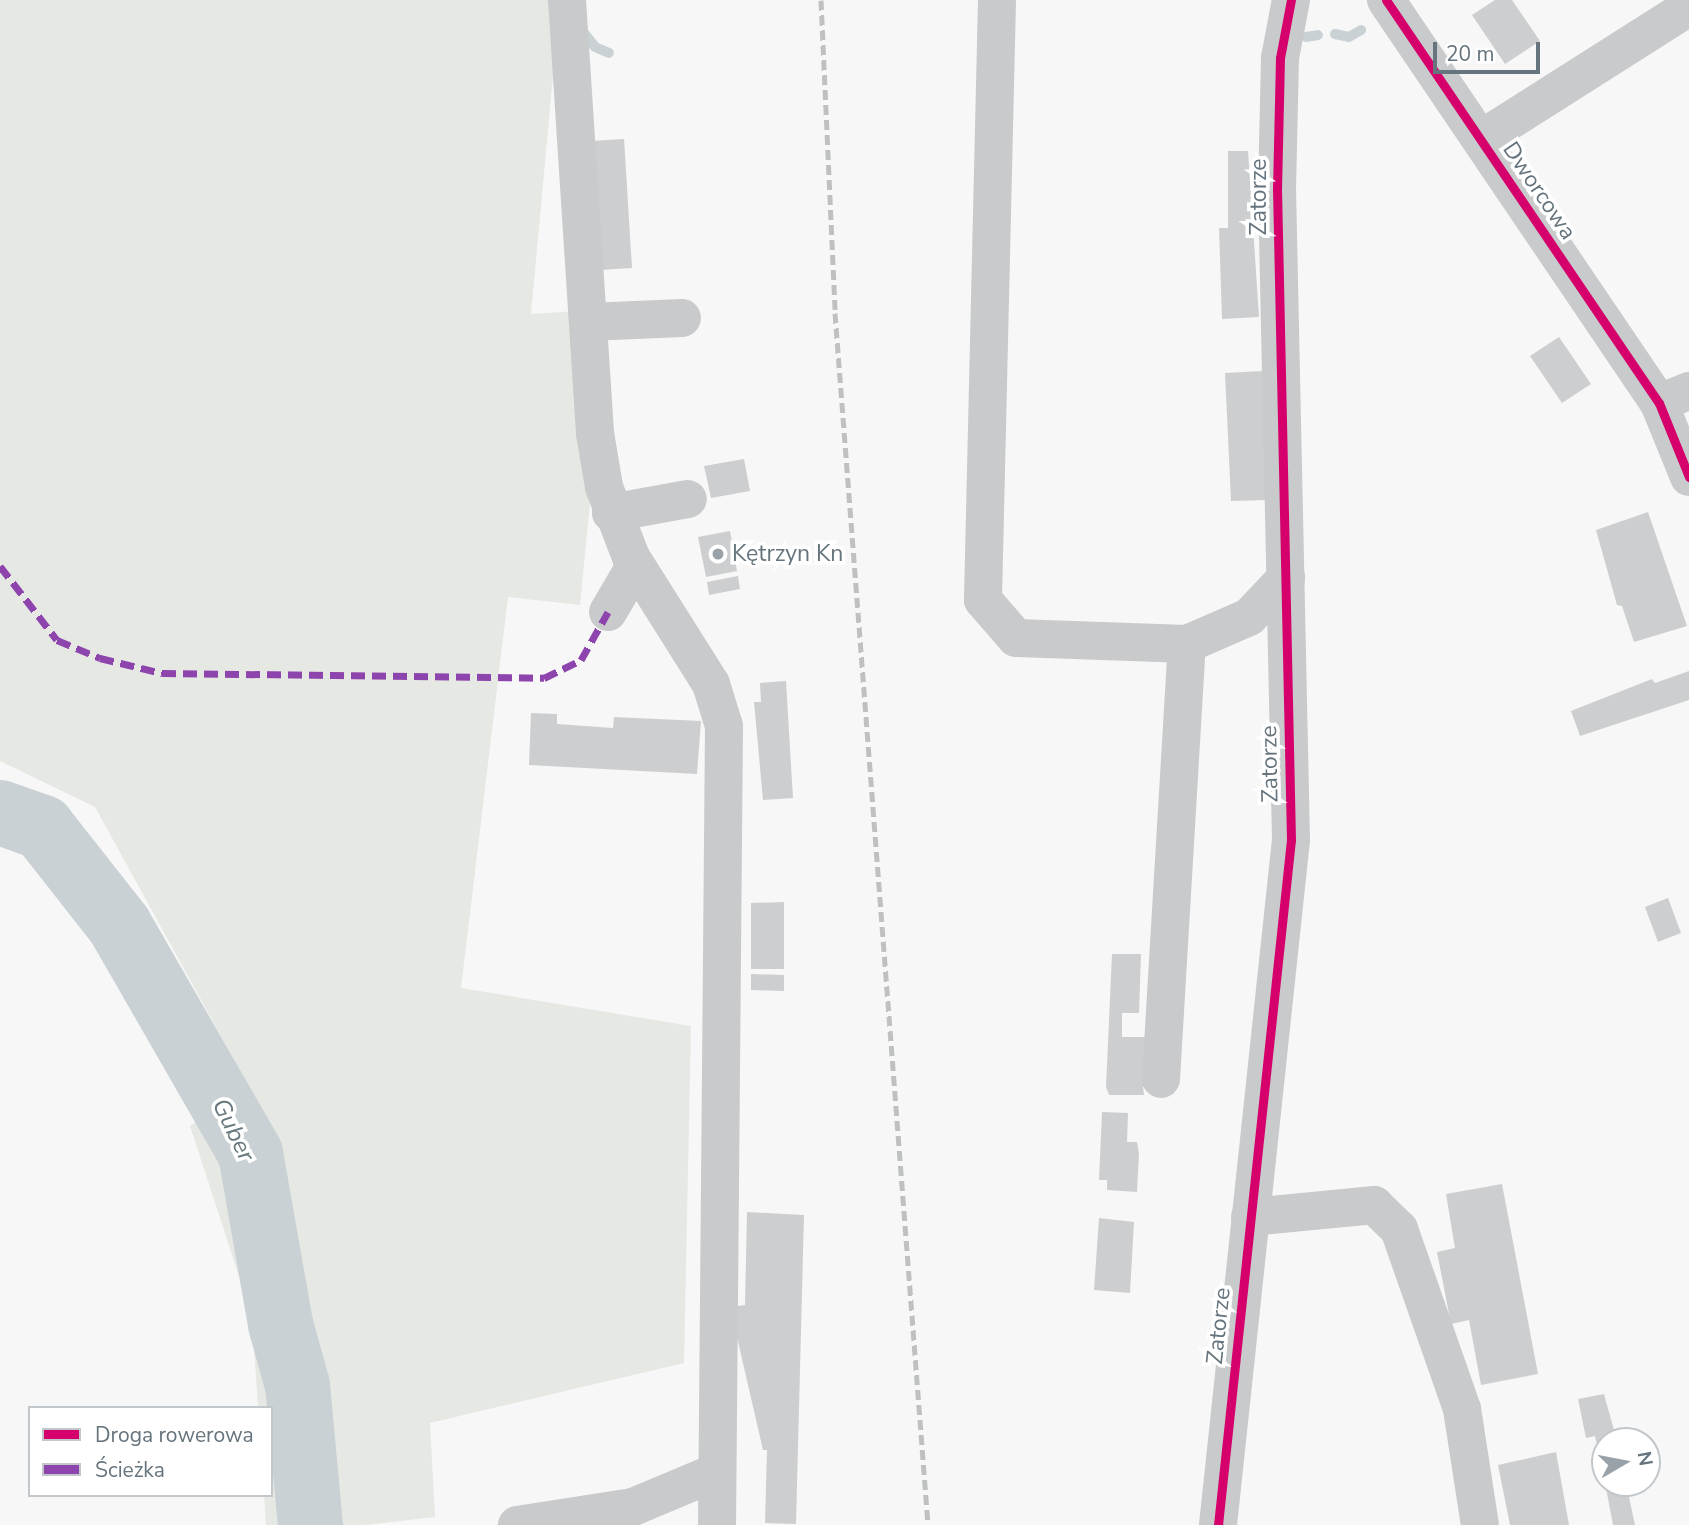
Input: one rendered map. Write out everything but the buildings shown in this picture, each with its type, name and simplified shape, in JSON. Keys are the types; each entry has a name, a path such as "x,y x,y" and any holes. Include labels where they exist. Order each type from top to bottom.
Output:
{"street":[{"path":"567,0 595,433 611,513 635,566 711,684 724,726 714,1473 717,1525"},
{"path":"997,0 983,600 1016,638 1187,644 1249,617 1286,578"},
{"name":"Zatorze","path":"1217,1525 1291,840 1278,190 1280,58 1291,0"},
{"name":"Dworcowa","path":"1386,0 1481,139 1674,397 1689,477"},
{"path":"1481,139 1689,7"},
{"path":"589,322 682,318"},
{"path":"611,513 688,499"},
{"path":"608,612 635,566"},
{"path":"1161,1079 1187,644"},
{"path":"1251,1217 1374,1205 1399,1228 1462,1409 1480,1525"},
{"path":"517,1525 635,1516 714,1473"}],"shaded area":[{"path":"0,0 560,0 531,314 609,309 580,605 508,597 461,988 691,1026 684,1363 430,1423 435,1517 365,1525 266,1525 264,1497 273,1497 273,1406 258,1406 252,1316 190,1126 249,1087 95,807 0,761"}],"waterway":[{"path":"1335,34 1349,37 1361,30"},
{"path":"585,34 595,47 609,53"},
{"path":"1306,37 1318,35"},
{"name":"Guber","path":"0,812 42,827 119,925 250,1153 280,1324 297,1385 310,1525"}],"railway":[{"path":"821,0 835,313 928,1525"}],"marked path":[{"path":"0,566 57,640 100,658 162,673 544,678 581,660 608,612"}],"cycle path":[{"path":"1218,1525 1291,840 1277,190 1280,58 1291,0"},
{"path":"1386,0 1659,403 1689,477"}],"place":[{"name":"Kętrzyn Kn","path":"718,554"}]}
